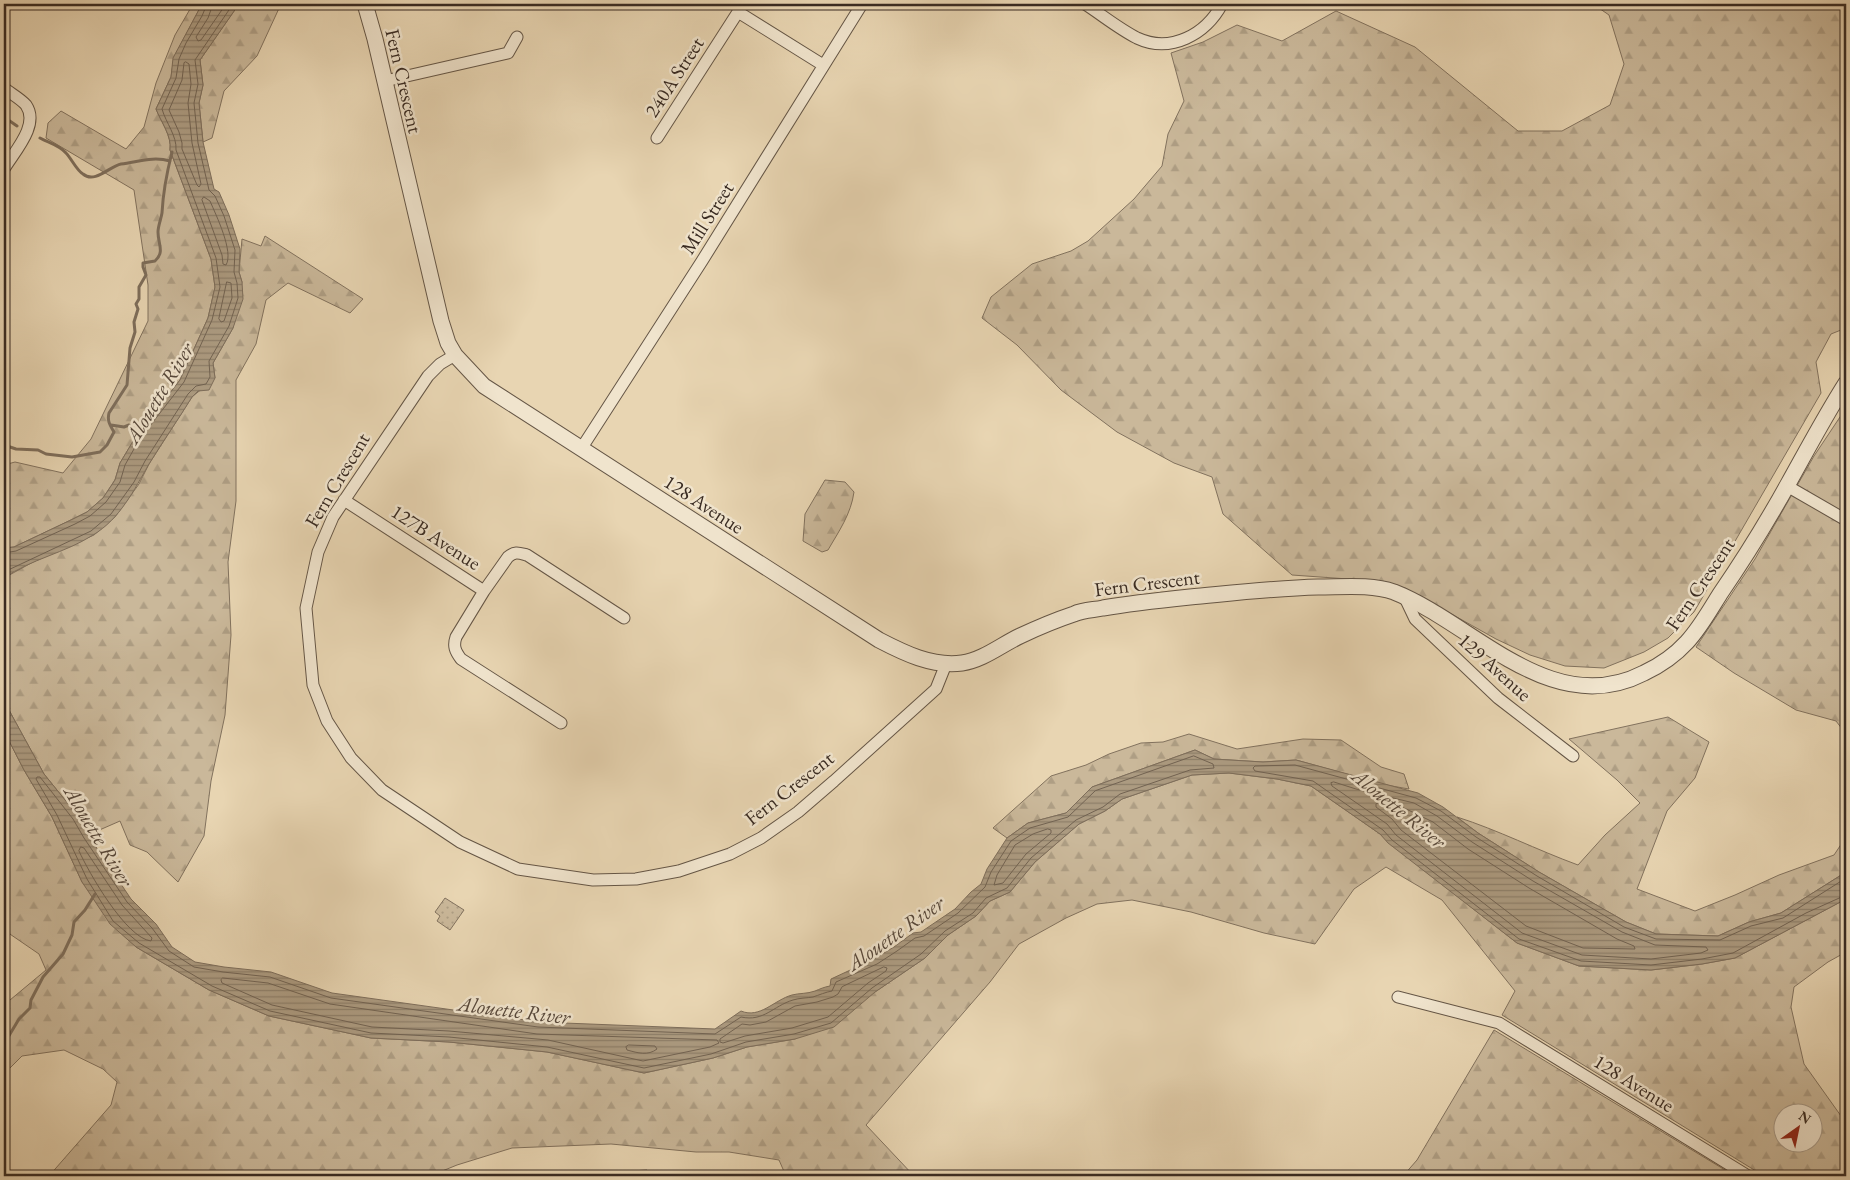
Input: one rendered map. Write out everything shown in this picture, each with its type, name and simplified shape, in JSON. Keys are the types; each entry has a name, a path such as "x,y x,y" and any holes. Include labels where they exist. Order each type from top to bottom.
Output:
{"street":[{"name":"Fern Crescent","path":"364,4 441,321 454,355 440,364 428,376 333,517 318,552 306,608 313,685 326,721 351,758 382,790 460,842 518,869 593,880 636,879 679,872 730,854 761,838 798,812 834,781 936,689 946,664 976,660 1020,636 1076,612 1136,602 1299,588 1371,588 1390,591 1404,596 1507,659 1543,676 1581,686 1616,684 1643,674 1686,643 1733,575 1787,486 1824,416 1846,383"},
{"name":"Mill Street","path":"581,449 702,262 862,4"},
{"path":"1085,4 1138,38 1163,43 1182,40 1201,30 1213,18 1222,4"},
{"name":"240A Street","path":"657,138 738,12 823,65"},
{"path":"384,81 508,53 517,37"},
{"path":"4,88 26,105 31,119 30,128 4,169"},
{"name":"128 Avenue","path":"454,355 484,386 879,640 921,660 946,664"},
{"path":"1787,486 1846,520"},
{"name":"127B Avenue","path":"344,500 484,591 508,557 513,553 520,553 528,555 624,618"},
{"path":"484,591 456,636 454,644 456,651 461,659 561,723"},
{"name":"129 Avenue","path":"1404,596 1415,619 1498,698 1572,756"},
{"name":"128 Avenue","path":"1398,997 1499,1023 1748,1176"}],"green space":[{"path":"193,4 202,4 174,57 171,77 156,109 168,134 170,150 211,259 215,287 208,318 180,380 135,438 120,463 115,480 103,498 87,512 14,547 4,548 4,465 15,462 63,473 91,439 148,321 148,285 134,190 46,138 48,123 61,111 126,149 144,127 156,83 175,35"},
{"path":"239,4 281,4 257,56 224,91 212,138 203,142 199,103 203,85 200,60"},
{"path":"1593,4 1846,4 1846,328 1831,334 1816,362 1821,393 1694,612 1668,638 1644,652 1604,668 1565,666 1530,655 1496,639 1405,588 1376,581 1292,575 1223,514 1212,477 1174,463 1117,432 1061,390 1017,345 982,318 991,297 1032,264 1071,251 1088,241 1134,199 1162,166 1168,134 1184,101 1171,53 1203,42 1237,25 1282,41 1336,11 1415,47 1518,131 1562,131 1610,105 1624,64 1609,15"},
{"path":"265,236 363,299 350,313 288,283 266,300 256,344 236,380 236,501 228,562 231,635 225,715 211,781 204,836 178,882 147,852 130,845 120,821 88,835 78,816 44,774 4,701 4,578 33,562 94,535 115,517 139,484 149,464 192,397 215,378 213,363 233,328 242,282 239,272 242,239 261,246"},
{"path":"1846,408 1846,734 1836,721 1796,710 1734,673 1696,647 1755,559 1814,456"},
{"path":"825,480 845,482 854,492 844,522 828,550 822,552 803,541 805,514"},
{"path":"1668,717 1709,742 1695,778 1667,811 1637,889 1695,911 1779,875 1834,855 1846,837 1846,872 1781,913 1749,922 1718,936 1656,934 1626,922 1539,872 1478,833 1457,817 1578,865 1605,835 1640,803 1617,780 1569,739"},
{"path":"4,731 24,770 52,817 82,882 136,947 209,990 269,1016 371,1038 449,1042 547,1052 644,1073 713,1058 747,1047 795,1039 875,992 925,958 948,935 976,916 990,901 1010,892 1035,862 1079,824 1105,811 1122,799 1192,775 1229,773 1277,779 1311,786 1380,834 1517,943 1579,966 1651,970 1735,958 1846,899 1846,952 1828,962 1794,987 1791,1007 1804,1064 1846,1123 1846,1176 1764,1176 1502,1015 1515,991 1442,900 1386,867 1354,889 1315,944 1264,933 1191,912 1132,900 1097,904 1066,918 1019,944 990,982 866,1125 914,1176 786,1176 779,1160 729,1152 696,1152 611,1144 512,1148 457,1165 430,1176 49,1176 111,1105 117,1082 103,1069 64,1050 22,1056 4,1074 4,1005 46,970 39,954 4,930"},
{"path":"1189,734 1237,749 1303,739 1341,740 1381,767 1404,774 1409,789 1386,785 1296,760 1263,762 1214,759 1195,750 1092,787 1066,813 1028,823 1007,838 993,828 1051,776 1086,765 1109,754 1141,743 1163,742"},
{"path":"445,898 464,910 450,930 437,921 440,916 435,912"},
{"path":"1494,1030 1735,1176 1403,1176 1417,1160"}],"water":[{"path":"202,4 239,4 200,60 203,85 199,103 203,142 214,189 219,192 229,215 240,249 239,272 242,282 243,299 233,328 213,363 215,378 209,390 198,391 192,397 154,455 132,494 111,521 93,535 71,547 14,571 4,578 4,548 14,547 87,512 103,498 115,480 120,463 135,438 180,380 208,318 215,287 211,259 170,150 168,134 156,109 171,77 173,58"},
{"name":"Alouette River","path":"4,701 44,774 78,816 88,835 131,899 156,924 172,947 195,962 271,972 332,993 539,1022 715,1029 741,1011 754,1013 785,997 812,992 830,986 831,979 874,959 913,933 921,932 955,909 981,884 987,869 1007,838 1028,823 1066,813 1092,787 1195,750 1214,759 1263,762 1296,760 1418,793 1443,807 1478,833 1539,872 1626,922 1656,934 1718,936 1749,922 1781,913 1846,872 1846,899 1735,958 1651,970 1579,966 1517,943 1388,843 1380,834 1311,786 1277,779 1229,773 1192,775 1122,799 1105,811 1079,824 1035,862 1010,892 990,901 976,916 948,935 925,958 875,992 834,1027 795,1039 747,1047 713,1058 644,1073 547,1052 449,1042 371,1038 269,1016 209,990 136,947 110,924 82,882 52,817 24,770 4,731"},
{"path":"647,1170 650,1176 632,1176 631,1171"}],"waterway":[{"path":"4,117 17,126"},
{"path":"40,138 63,150 79,170 88,177 97,176 121,164 152,159 170,161"},
{"name":"Alouette River","path":"4,445 16,449 38,450 46,454 72,457 100,452 107,445 114,432 108,416 127,385 130,348 135,332 134,322 138,309 136,304 139,299 139,287 146,275 143,263 155,261 160,254 158,230 172,152"},
{"name":"Alouette River","path":"111,425 124,427 129,425 140,435"},
{"path":"4,1044 19,1019 30,1008 31,1000 43,977 63,954 72,935 74,922 85,910 95,894"}]}
